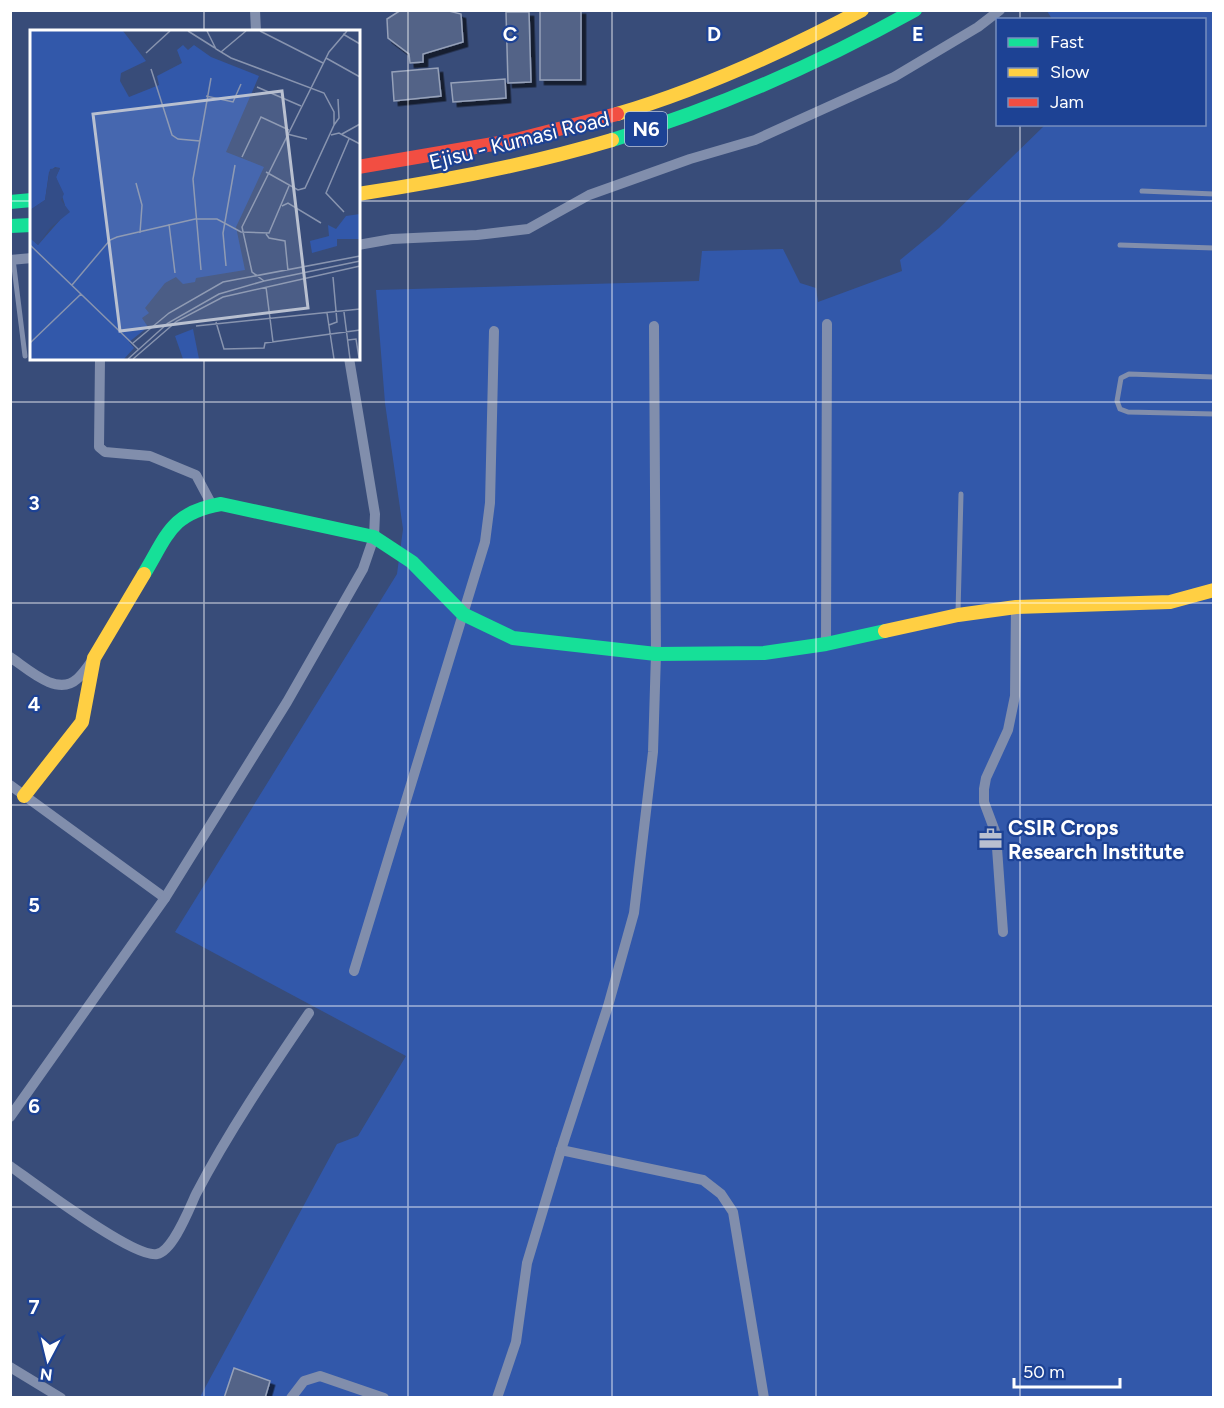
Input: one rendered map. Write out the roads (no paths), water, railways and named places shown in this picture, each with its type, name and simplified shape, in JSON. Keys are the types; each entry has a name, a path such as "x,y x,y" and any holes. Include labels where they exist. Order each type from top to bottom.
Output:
{"main road":[{"name":"N6","path":"360,166 475,149 540,135 672,96 792,45 862,10"},
{"name":"Ejisu - Kumasi Road","path":"360,194 489,172 561,155 632,134 725,102 808,66 915,10"},
{"path":"10,202 30,200"},
{"path":"10,226 30,225"},
{"path":"24,796 82,722 94,658 175,523 194,509 212,505 221,504 374,537 412,562 463,614 513,638 656,654 764,653 826,644 958,615 1016,607 1170,602 1214,590"}],"street":[{"path":"255,10 256,30"},
{"path":"360,245 392,239 477,236 528,229 589,195 690,159 755,140 894,78 978,27 1000,10"},
{"path":"12,259 30,258"},
{"path":"826,644 827,324"},
{"path":"497,1398 516,1341 527,1263 608,1006 634,913 653,752 656,654 654,326"},
{"path":"354,971 485,542 490,503 494,331"},
{"path":"100,360 99,447 105,452 150,456 196,474 212,505"},
{"path":"10,1117 165,898 287,702 363,569 374,537 375,514 349,360"},
{"path":"1003,932 996,834 984,801 984,789 986,778 1008,730 1015,696 1016,607"},
{"path":"10,657 49,683 62,686 76,681 94,658"},
{"path":"10,785 165,898"},
{"path":"10,1166 133,1248 148,1254 157,1254 166,1250 218,1153 249,1102 309,1013"},
{"path":"561,1150 703,1180 721,1194 733,1212 764,1398"},
{"path":"10,1367 61,1398"},
{"path":"291,1398 304,1381 320,1376 384,1398"}],"lane":[{"path":"1142,191 1214,194"},
{"path":"1119,245 1214,248"},
{"path":"12,259 25,356"},
{"path":"1214,376 1129,374 1121,378 1117,400 1120,409 1128,412 1214,414"},
{"path":"958,615 961,494"}],"place":[{"name":"CSIR Crops Research Institute","path":"990,839"}]}
